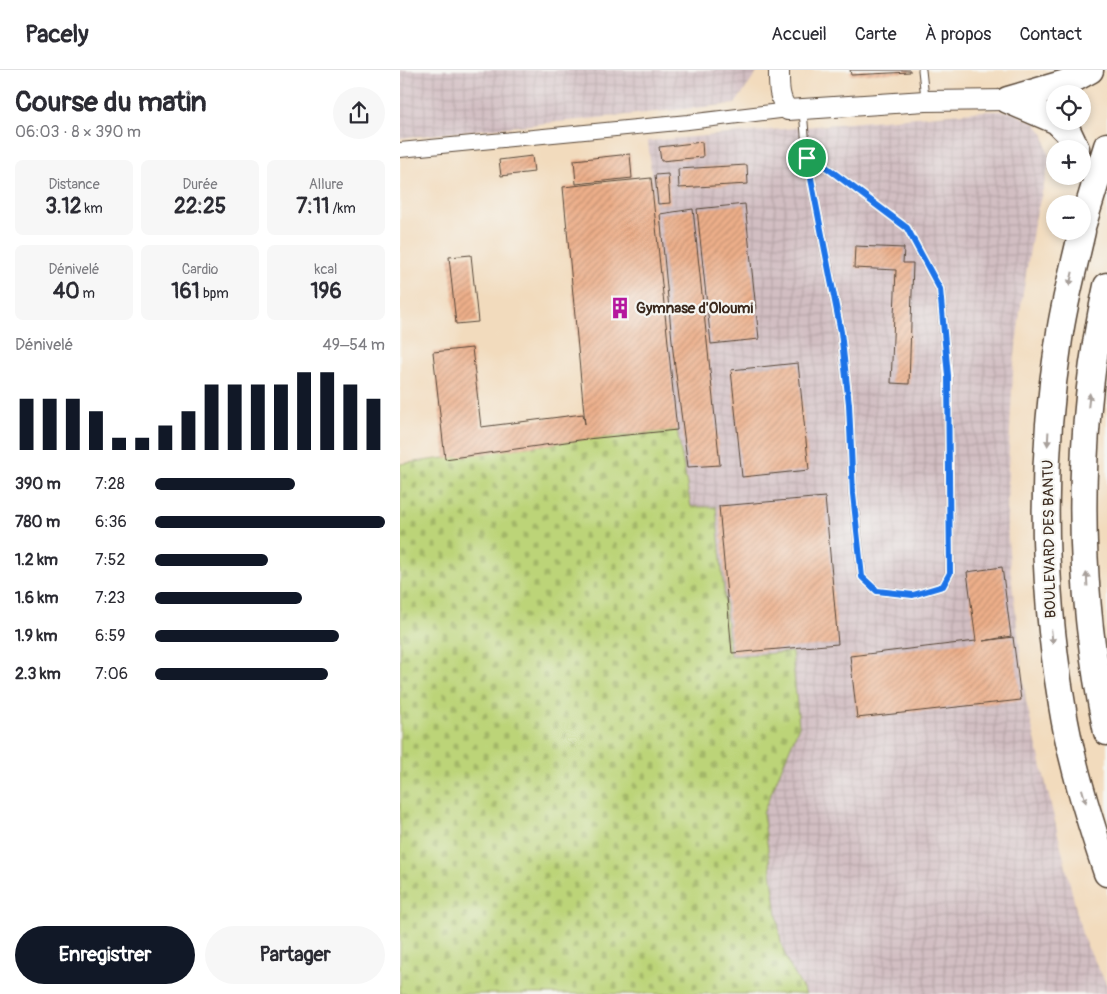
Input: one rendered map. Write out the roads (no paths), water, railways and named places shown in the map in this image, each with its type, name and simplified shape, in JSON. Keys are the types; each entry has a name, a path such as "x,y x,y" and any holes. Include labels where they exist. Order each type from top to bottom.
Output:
{"highway":[{"path":"1008,100 1066,83 1090,70"},
{"path":"1008,100 1046,117"},
{"name":"BOULEVARD DES BANTU","path":"1090,195 1107,146"},
{"name":"BOULEVARD DES BANTU","path":"1078,240 1059,338 1050,402 1046,475 1047,579 1062,707 1081,786 1107,874"},
{"path":"1107,286 1096,344 1088,403 1084,478 1088,604 1100,698 1107,732"}],"street":[{"path":"779,70 780,96 783,104 796,109"},
{"path":"400,150 660,125 796,109 925,101 1008,100"}],"lane":[{"path":"922,70 925,101"},
{"path":"796,109 841,332 849,404 853,494 862,577 877,591 913,595 943,586 950,573 948,376 940,289 907,228 826,167 807,158"}],"place":[{"name":"Gymnase d'Oloumi","path":"620,308"}]}
